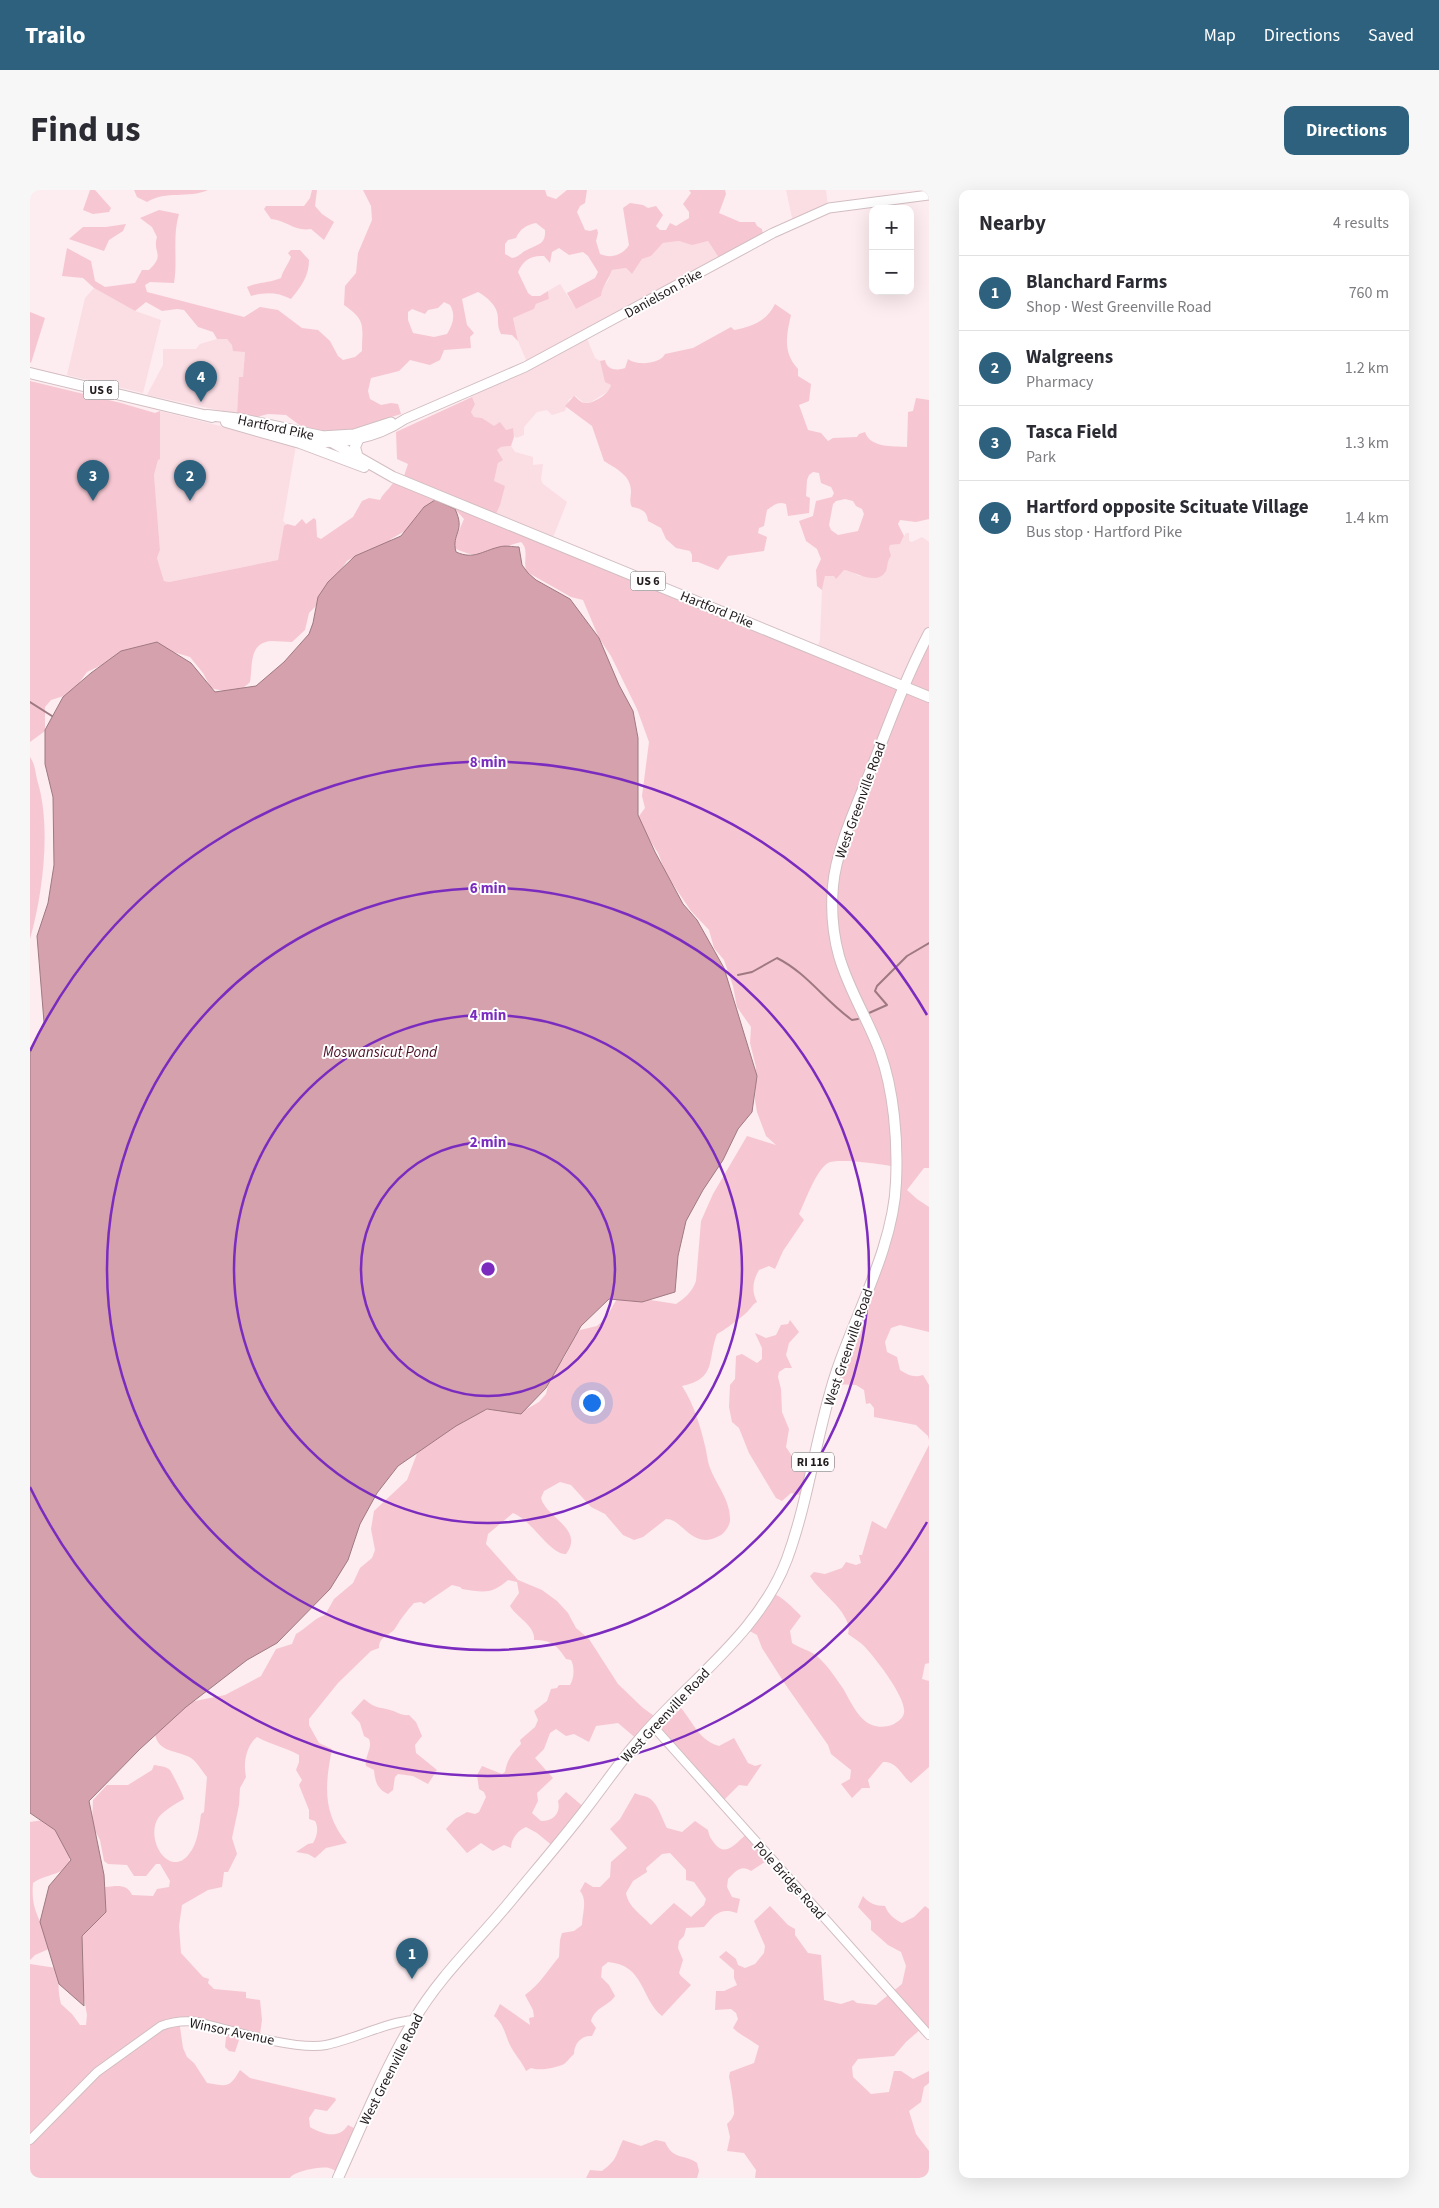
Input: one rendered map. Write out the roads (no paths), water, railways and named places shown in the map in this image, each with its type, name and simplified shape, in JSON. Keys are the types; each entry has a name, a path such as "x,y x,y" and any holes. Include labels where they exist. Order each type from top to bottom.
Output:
{"main road":[{"name":"Danielson Pike","path":"321,436 354,434 405,419 533,362 773,233 816,212 829,208 929,195"},
{"name":"Hartford Pike","path":"30,373 208,415 300,443 393,477 929,697"},
{"name":"Hartford Pike","path":"208,415 242,419 321,436 393,477"},
{"name":"Danielson Pike","path":"300,443 332,443 358,440 391,429 405,419"},
{"path":"358,440 355,451 358,458"},
{"name":"West Greenville Road","path":"338,2178 386,2072 414,2020 437,1985 457,1960 512,1900 652,1725 744,1631 771,1593 786,1562 796,1530 832,1386 892,1217 896,1191 896,1166 889,1089 878,1048 854,998 838,951 833,917 833,888 839,854 903,687 929,633"}],"street":[{"name":"Pole Bridge Road","path":"652,1725 929,2035"},
{"name":"Winsor Avenue","path":"30,2140 97,2072 160,2026 172,2022 184,2020 198,2022 294,2044 314,2046 348,2039 402,2021 414,2020"}],"water":[{"name":"Moswansicut Pond","path":"435,500 455,509 459,523 455,540 456,552 473,555 501,546 519,547 522,565 528,573 536,580 570,599 599,638 619,685 633,711 638,738 638,815 655,852 683,904 697,920 724,968 757,1076 752,1112 738,1129 723,1160 703,1190 686,1221 678,1256 675,1292 642,1302 609,1299 581,1326 546,1388 521,1414 487,1409 456,1426 398,1466 377,1493 360,1524 348,1560 330,1589 277,1643 247,1660 186,1707 140,1749 89,1801 104,1875 106,1912 82,1936 84,2006 59,1984 40,1922 49,1886 71,1860 55,1830 30,1813 30,1053 44,1022 37,936 48,903 54,865 53,797 45,764 45,730 63,697 91,673 121,651 157,642 191,663 215,692 256,686 284,662 309,634 318,597 328,582 355,556 401,536 424,507"}],"waterway":[{"path":"30,702 52,716"},
{"path":"869,1013 887,1005 875,991 877,986 907,956 929,943"},
{"path":"738,975 752,972 777,958 798,971 852,1020 858,1019"}],"place":[{"name":"Hartford opposite Scituate Village","path":"201,402"},
{"name":"Tasca Field","path":"93,501"},
{"name":"Walgreens","path":"190,501"},
{"name":"Blanchard Farms","path":"412,1979"}]}
